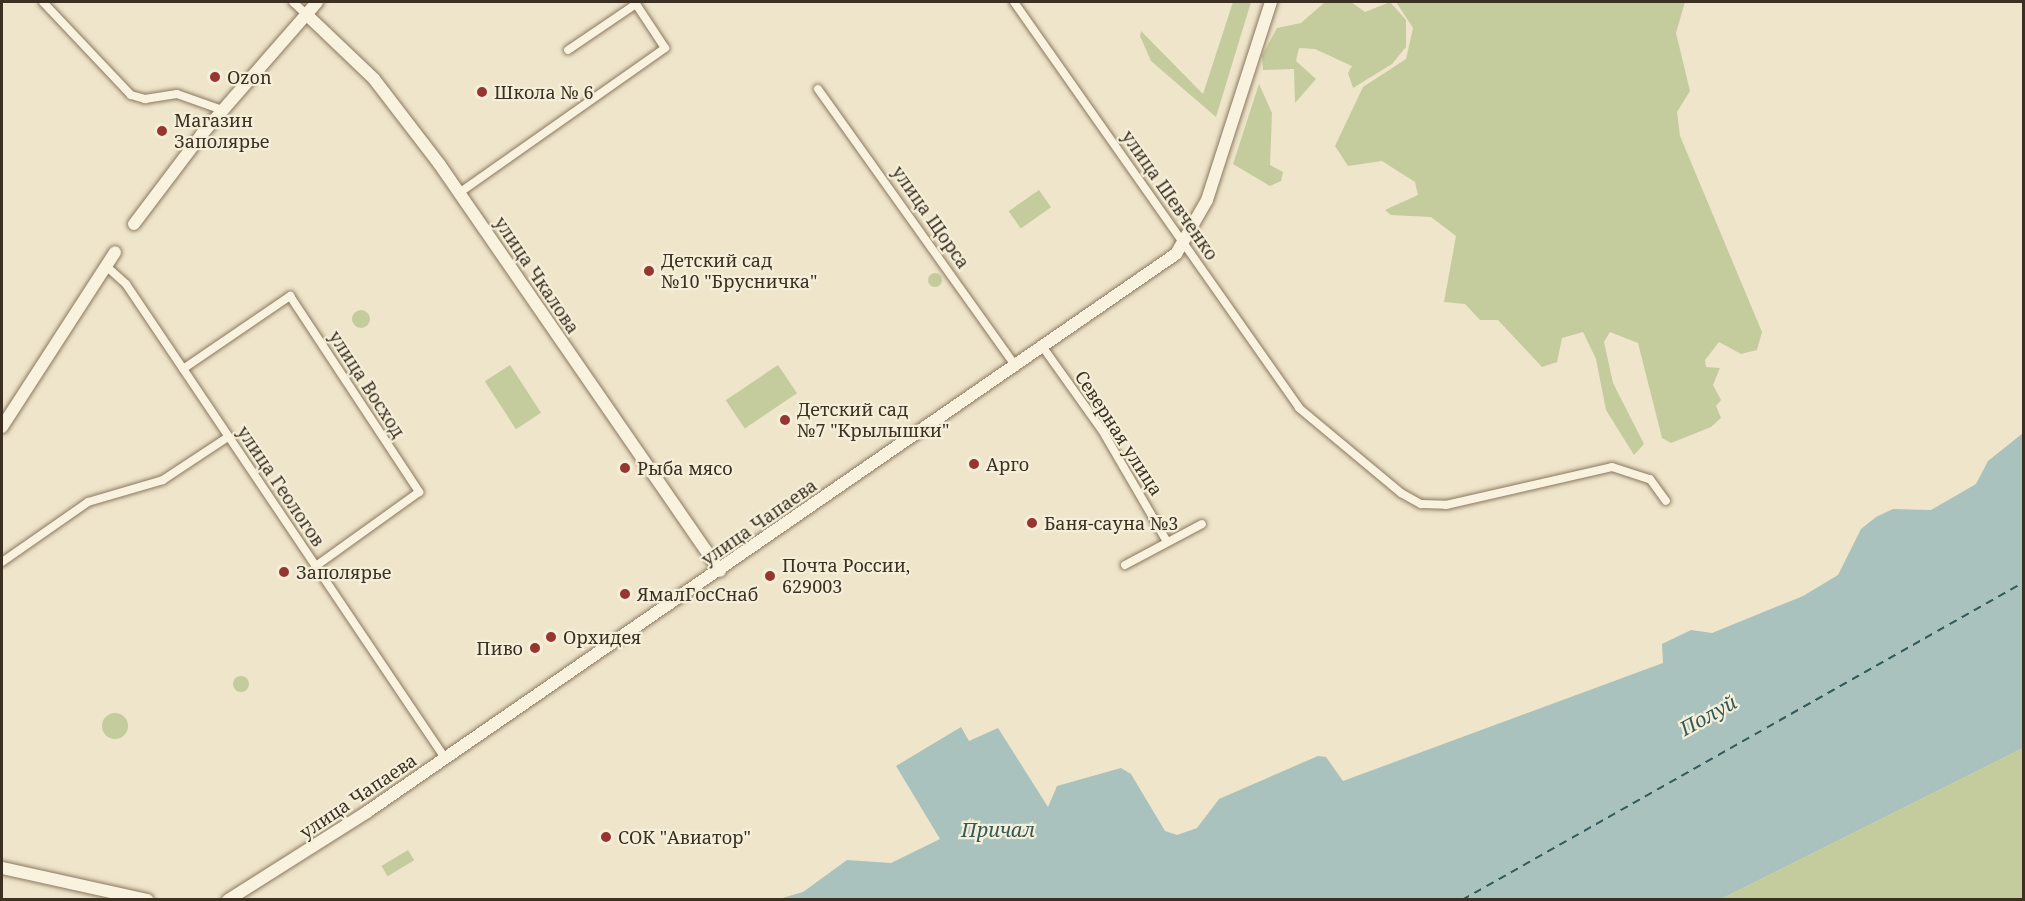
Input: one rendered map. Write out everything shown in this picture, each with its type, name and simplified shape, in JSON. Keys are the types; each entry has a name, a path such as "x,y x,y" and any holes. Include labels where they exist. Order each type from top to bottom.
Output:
{"main road":[{"path":"134,224 222,110 317,2"},
{"path":"1185,244 1214,180 1271,2"},
{"name":"улица Чкалова","path":"306,14 387,94 459,193 720,571"},
{"name":"улица Чапаева","path":"228,900 445,759 720,571 1185,244"},
{"path":"2,426 115,252"},
{"path":"2,868 148,900"}],"street":[{"path":"43,2 131,95 145,99 177,94 222,110"},
{"path":"293,2 306,14"},
{"name":"улица Шевченко","path":"1014,2 1299,408 1421,504 1476,500 1598,467 1637,472 1659,488 1666,501"},
{"path":"459,193 666,48 636,4 568,50"},
{"name":"улица Щорса","path":"818,89 1015,365"},
{"name":"улица Геологов","path":"106,266 126,284 445,759"},
{"name":"улица Восход","path":"183,369 290,296 419,492 316,566"},
{"name":"Северная улица","path":"1042,346 1102,430 1166,540"},
{"path":"2,562 88,502 163,480 228,437"},
{"path":"1125,566 1166,540 1202,524"}],"green space":[{"path":"1233,2 1251,2 1216,117 1151,61 1140,36 1141,31 1203,94"},
{"path":"1325,2 1351,2 1365,12 1390,2 1406,20 1406,47 1392,64 1353,88 1348,73 1352,66 1315,49 1299,48 1296,61 1316,79 1295,103 1294,69 1263,70 1262,56 1277,28 1301,23"},
{"path":"1396,2 1685,2 1676,33 1690,91 1677,112 1680,136 1762,332 1757,350 1741,354 1719,342 1705,360 1706,367 1720,368 1713,385 1721,400 1716,406 1721,418 1711,427 1671,443 1662,438 1638,343 1610,332 1604,342 1613,383 1644,444 1634,455 1606,410 1596,359 1583,332 1562,338 1557,362 1542,367 1498,320 1480,320 1465,304 1444,302 1456,236 1431,217 1391,215 1385,210 1418,195 1415,182 1382,161 1348,166 1335,146 1363,87 1406,59 1413,28"},
{"path":"1259,84 1272,113 1270,165 1283,172 1281,181 1270,186 1233,164"},
{"path":"1039,190 1051,207 1021,228 1009,211"},
{"path":"935,273 940,275 942,280 940,285 935,287 930,285 928,280 930,275"},
{"path":"361,310 368,312 370,319 368,326 361,328 354,326 352,319 354,312"},
{"path":"510,365 541,413 516,429 485,381"},
{"path":"778,365 797,393 745,428 726,400"},
{"path":"241,676 247,678 249,684 247,690 241,692 235,690 233,684 235,678"},
{"path":"115,713 124,717 128,726 124,735 115,739 106,735 102,726 106,717"},
{"path":"2023,748 2023,899 1721,899"},
{"path":"408,850 414,860 388,876 381,866"}],"water":[{"path":"2023,433 2023,748 1721,899 779,899 803,892 847,860 891,863 940,839 896,766 961,727 969,741 998,728 1048,807 1057,786 1121,768 1131,774 1165,831 1177,835 1197,828 1219,799 1318,756 1326,757 1343,781 1663,663 1662,644 1691,630 1712,633 1803,596 1838,575 1861,529 1876,517 1893,509 1931,510 1976,484 1988,461"}],"ferry route":[{"path":"1462,900 2024,582"}],"place":[{"name":"Ozon","path":"215,77"},
{"name":"Школа № 6","path":"482,92"},
{"name":"Магазин Заполярье","path":"162,131"},
{"name":"Детский сад №10 \"Брусничка\"","path":"649,271"},
{"name":"Детский сад №7 \"Крылышки\"","path":"785,420"},
{"name":"Арго","path":"974,464"},
{"name":"Рыба мясо","path":"625,468"},
{"name":"Баня-сауна №3","path":"1032,523"},
{"name":"Заполярье","path":"284,572"},
{"name":"Почта России, 629003","path":"770,576"},
{"name":"ЯмалГосСнаб","path":"625,594"},
{"name":"Орхидея","path":"551,637"},
{"name":"Пиво","path":"535,648"},
{"name":"СОК \"Авиатор\"","path":"606,837"}],"water label":[{"name":"Полуй","path":"1708,715"},
{"name":"Причал","path":"998,829"}]}
